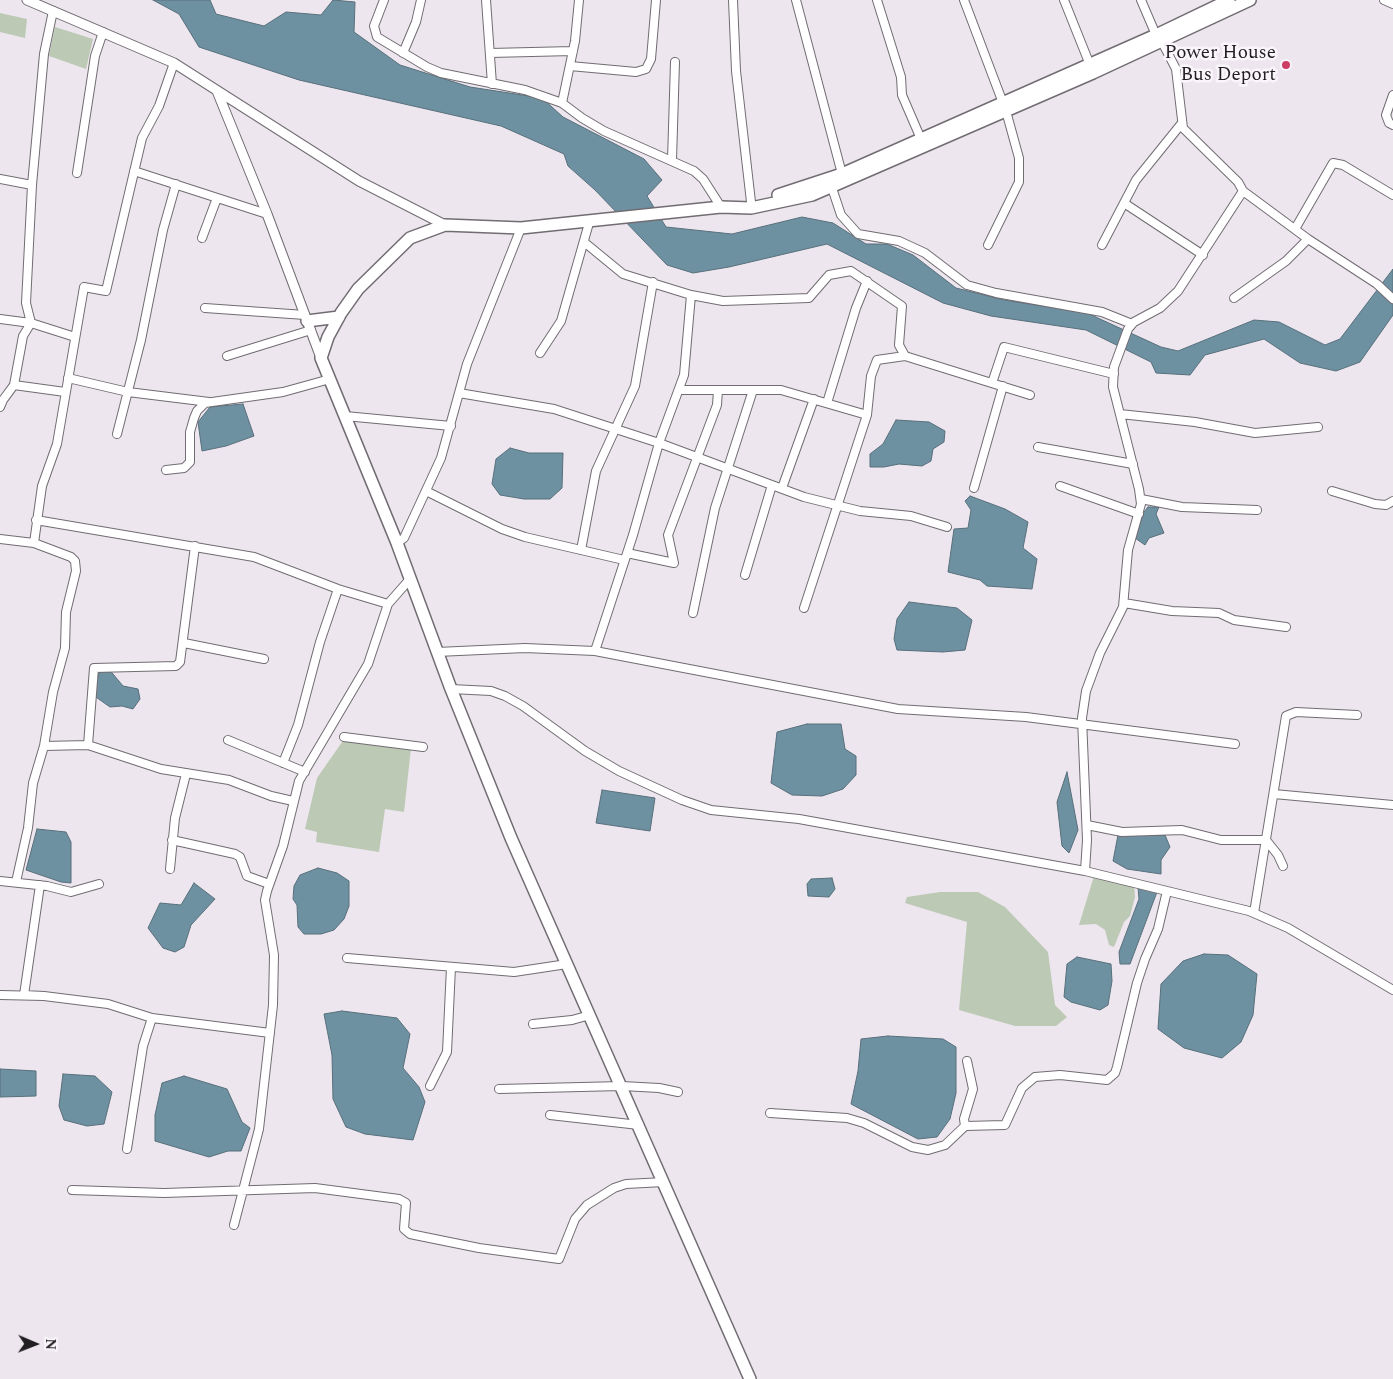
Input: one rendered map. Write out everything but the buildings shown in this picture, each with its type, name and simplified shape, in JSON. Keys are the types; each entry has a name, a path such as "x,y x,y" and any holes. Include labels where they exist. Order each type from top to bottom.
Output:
{"highway":[{"path":"746,204 752,208 787,201 832,188 1159,38 1229,0"},
{"path":"750,1379 511,838 451,689 397,544 321,358 339,317 358,289 410,238 445,225 521,228 595,222 746,204 809,187 921,139 1005,107 1090,65 1250,0"},
{"path":"308,322 339,317"}],"main road":[{"path":"27,0 174,63 359,181 445,225"},
{"path":"216,91 267,214 321,358"}],"street":[{"path":"384,0 374,26 374,32 378,37 403,53 441,73 525,90 562,103 604,131 694,171 703,179 721,207"},
{"path":"403,53 416,22 421,0"},
{"path":"486,0 492,84"},
{"path":"562,103 574,51 579,0"},
{"path":"570,66 636,72 646,69 651,59 656,0"},
{"path":"733,0 736,71 746,204"},
{"path":"796,0 842,174"},
{"path":"877,0 901,77 902,95 921,139"},
{"path":"964,0 1005,107 1016,144 1019,182 1017,191 988,245"},
{"path":"1064,0 1090,65"},
{"path":"1141,0 1176,69 1184,128 1238,182 1243,191 1308,239 1376,284 1393,298"},
{"path":"1384,0 1393,4"},
{"path":"0,407 2,400 14,385 23,336 31,323 26,304 32,185 44,54 53,11"},
{"path":"77,173 95,56 103,32"},
{"path":"490,53 574,51"},
{"path":"672,160 675,62"},
{"path":"34,543 42,486 56,444 84,287 106,292 142,138 160,106 174,63"},
{"path":"1393,95 1386,116 1388,123 1393,125"},
{"path":"1102,245 1146,164 1182,123"},
{"path":"1295,229 1333,163 1343,165 1393,195"},
{"path":"134,171 267,214"},
{"path":"0,179 32,185"},
{"path":"117,434 141,340 163,230 176,184"},
{"path":"832,188 841,214 858,234 911,246 932,257 968,285 996,293 1102,312 1130,327"},
{"path":"1085,871 1087,825 1082,725 1086,691 1090,676 1120,616 1124,603 1128,550 1139,514 1141,499 1113,387 1114,371 1130,327 1152,314 1178,291 1243,191"},
{"path":"202,238 217,198"},
{"path":"1124,203 1203,255"},
{"path":"540,352 561,321 584,242 595,222"},
{"path":"397,544 404,538 441,458 467,364 521,228"},
{"path":"1234,298 1286,261 1308,239"},
{"path":"584,242 623,274 654,282 691,295 723,301 802,299 812,296 825,279 833,274 851,271 867,280 902,306 899,345 905,356"},
{"path":"827,403 856,308 867,280"},
{"path":"581,550 596,471 634,386 654,282"},
{"path":"596,651 659,443 684,375 691,295"},
{"path":"205,308 308,322"},
{"path":"0,319 31,323 75,337"},
{"path":"227,356 308,322"},
{"path":"992,383 1004,347 1114,371"},
{"path":"804,608 867,415 871,376 877,360 905,356 1030,395"},
{"path":"68,378 128,392 210,402"},
{"path":"166,470 184,468 190,462 190,432 200,406 210,402 283,392 330,379"},
{"path":"14,385 65,392"},
{"path":"974,488 1003,386"},
{"path":"679,390 781,390 867,415"},
{"path":"426,491 502,529 526,538 581,550 674,563 668,535 717,405 718,390"},
{"path":"692,613 708,537 726,470 753,390"},
{"path":"459,393 554,409 659,443 726,470 837,506 860,511 911,516 947,527"},
{"path":"782,488 814,399"},
{"path":"1120,414 1194,422 1256,433 1318,427"},
{"path":"345,416 451,426"},
{"path":"1038,447 1133,464"},
{"path":"745,575 772,485"},
{"path":"1060,486 1139,514"},
{"path":"1332,491 1375,504 1386,505 1393,501"},
{"path":"1141,499 1182,507 1256,510"},
{"path":"36,520 254,557 338,589 388,604"},
{"path":"0,539 34,543 71,557 76,566 65,617 65,648 53,692 44,746 32,783 28,828 16,882"},
{"path":"88,745 94,668 176,666 180,662 195,546"},
{"path":"234,1225 259,1129 273,1005 274,955 266,900 269,884 284,846 293,801 305,772 368,664 388,604 410,579"},
{"path":"283,763 298,725 320,642 338,589"},
{"path":"1124,603 1172,611 1219,613 1234,620 1286,627"},
{"path":"184,642 264,659"},
{"path":"437,652 525,648 596,651 898,708 1026,718 1235,744"},
{"path":"451,689 491,691 505,696 523,706 585,751 619,771 682,800 711,810 799,819 1085,871 1254,913 1288,928 1393,990"},
{"path":"1254,913 1286,716 1296,712 1357,715"},
{"path":"344,737 423,746"},
{"path":"228,740 305,772"},
{"path":"44,746 88,745 161,769 229,780 272,796 293,801"},
{"path":"170,870 172,840 186,774"},
{"path":"1274,794 1393,805"},
{"path":"1087,825 1122,832 1182,830 1221,840 1266,840"},
{"path":"172,840 235,854 240,857 247,876 269,884"},
{"path":"1266,840 1278,855 1283,866"},
{"path":"0,881 40,885 71,892 99,884"},
{"path":"40,885 24,995 108,1004 152,1018 270,1033"},
{"path":"770,1113 847,1118 864,1122 920,1150 937,1149 945,1145 966,1126 1006,1125 1022,1088 1035,1077 1060,1075 1107,1080 1115,1073 1137,984 1158,929 1167,891"},
{"path":"347,958 514,972 567,964"},
{"path":"430,1086 447,1052 451,967"},
{"path":"0,995 44,996"},
{"path":"533,1024 572,1020 590,1015"},
{"path":"127,1149 143,1046 152,1018"},
{"path":"966,1126 964,1119 973,1090 967,1061"},
{"path":"499,1089 622,1086 659,1088 678,1092"},
{"path":"550,1115 639,1125"},
{"path":"72,1190 164,1193 315,1188 399,1199 406,1203 404,1229 410,1234 559,1259 574,1219 587,1205 614,1188 626,1184 664,1182"}],"green space":[{"path":"0,13 27,19 25,38 0,32"},
{"path":"55,27 93,39 86,69 49,56"},
{"path":"347,735 411,748 404,812 385,809 379,852 316,842 317,832 305,829 317,778"},
{"path":"1094,876 1134,884 1135,897 1130,916 1124,922 1114,947 1109,945 1105,930 1096,924 1079,925"},
{"path":"940,892 978,892 1005,907 1048,952 1055,1005 1067,1017 1056,1026 1015,1026 959,1010 967,922 905,903 907,897"}],"water":[{"path":"153,0 210,0 216,14 264,26 286,12 321,15 333,0 355,2 354,32 400,65 470,87 542,98 563,117 644,159 662,180 647,196 666,227 732,234 802,217 833,223 866,244 887,244 913,255 956,288 1004,300 1087,313 1161,347 1178,351 1254,320 1279,322 1325,345 1340,339 1393,269 1393,315 1360,362 1336,371 1300,363 1264,339 1205,355 1190,375 1156,373 1151,362 1086,330 991,316 943,303 827,244 729,267 693,273 667,265 595,190 568,166 564,154 501,126 299,80 199,47 179,14"},
{"path":"243,404 254,436 226,446 202,451 198,422 210,407"},
{"path":"896,420 929,422 945,431 944,442 933,449 931,461 922,466 899,464 870,467 870,454 883,444"},
{"path":"510,448 529,453 563,453 562,488 550,499 524,499 500,495 492,484 496,459"},
{"path":"970,496 1005,509 1028,522 1023,548 1037,559 1032,589 987,586 980,580 948,572 954,529 968,528 971,510 965,501"},
{"path":"1148,507 1159,507 1156,514 1164,533 1149,538 1145,545 1135,538 1144,512"},
{"path":"909,602 957,608 972,620 965,650 943,652 897,650 894,639 897,619"},
{"path":"108,668 123,686 138,689 140,699 133,709 122,706 110,707 93,695 99,673"},
{"path":"807,724 841,724 845,749 856,756 856,775 843,789 822,796 792,795 771,783 777,732"},
{"path":"1067,772 1078,830 1069,853 1062,846 1057,802"},
{"path":"602,790 655,798 650,831 596,823"},
{"path":"37,829 66,832 71,842 71,883 61,882 26,870"},
{"path":"1118,835 1165,835 1170,847 1161,860 1161,874 1127,869 1113,861"},
{"path":"318,868 337,873 349,881 349,906 344,919 334,930 321,934 304,934 298,927 297,905 293,899 294,886 300,875"},
{"path":"832,878 835,889 829,897 808,896 807,884 811,879"},
{"path":"194,883 215,899 191,925 184,947 175,952 163,948 148,928 160,903 181,905"},
{"path":"1138,887 1157,892 1130,964 1120,964 1119,952 1139,899"},
{"path":"1204,954 1228,955 1257,974 1253,1015 1241,1042 1222,1058 1184,1048 1158,1029 1161,984 1183,961"},
{"path":"1077,957 1111,964 1112,981 1108,1005 1100,1010 1071,1002 1064,997 1067,964"},
{"path":"342,1011 397,1018 410,1034 403,1068 419,1087 425,1102 413,1140 365,1134 346,1127 333,1099 332,1055 324,1014"},
{"path":"888,1036 943,1039 956,1047 956,1093 950,1119 937,1137 918,1139 851,1104 858,1071 861,1039"},
{"path":"0,1069 36,1071 36,1096 0,1097"},
{"path":"63,1074 95,1076 112,1092 104,1124 87,1126 64,1120 59,1106"},
{"path":"184,1076 227,1089 242,1122 250,1128 241,1151 228,1151 209,1157 155,1141 155,1115 162,1083"}],"place":[{"name":"Power House Bus Deport","path":"1286,65"}]}
